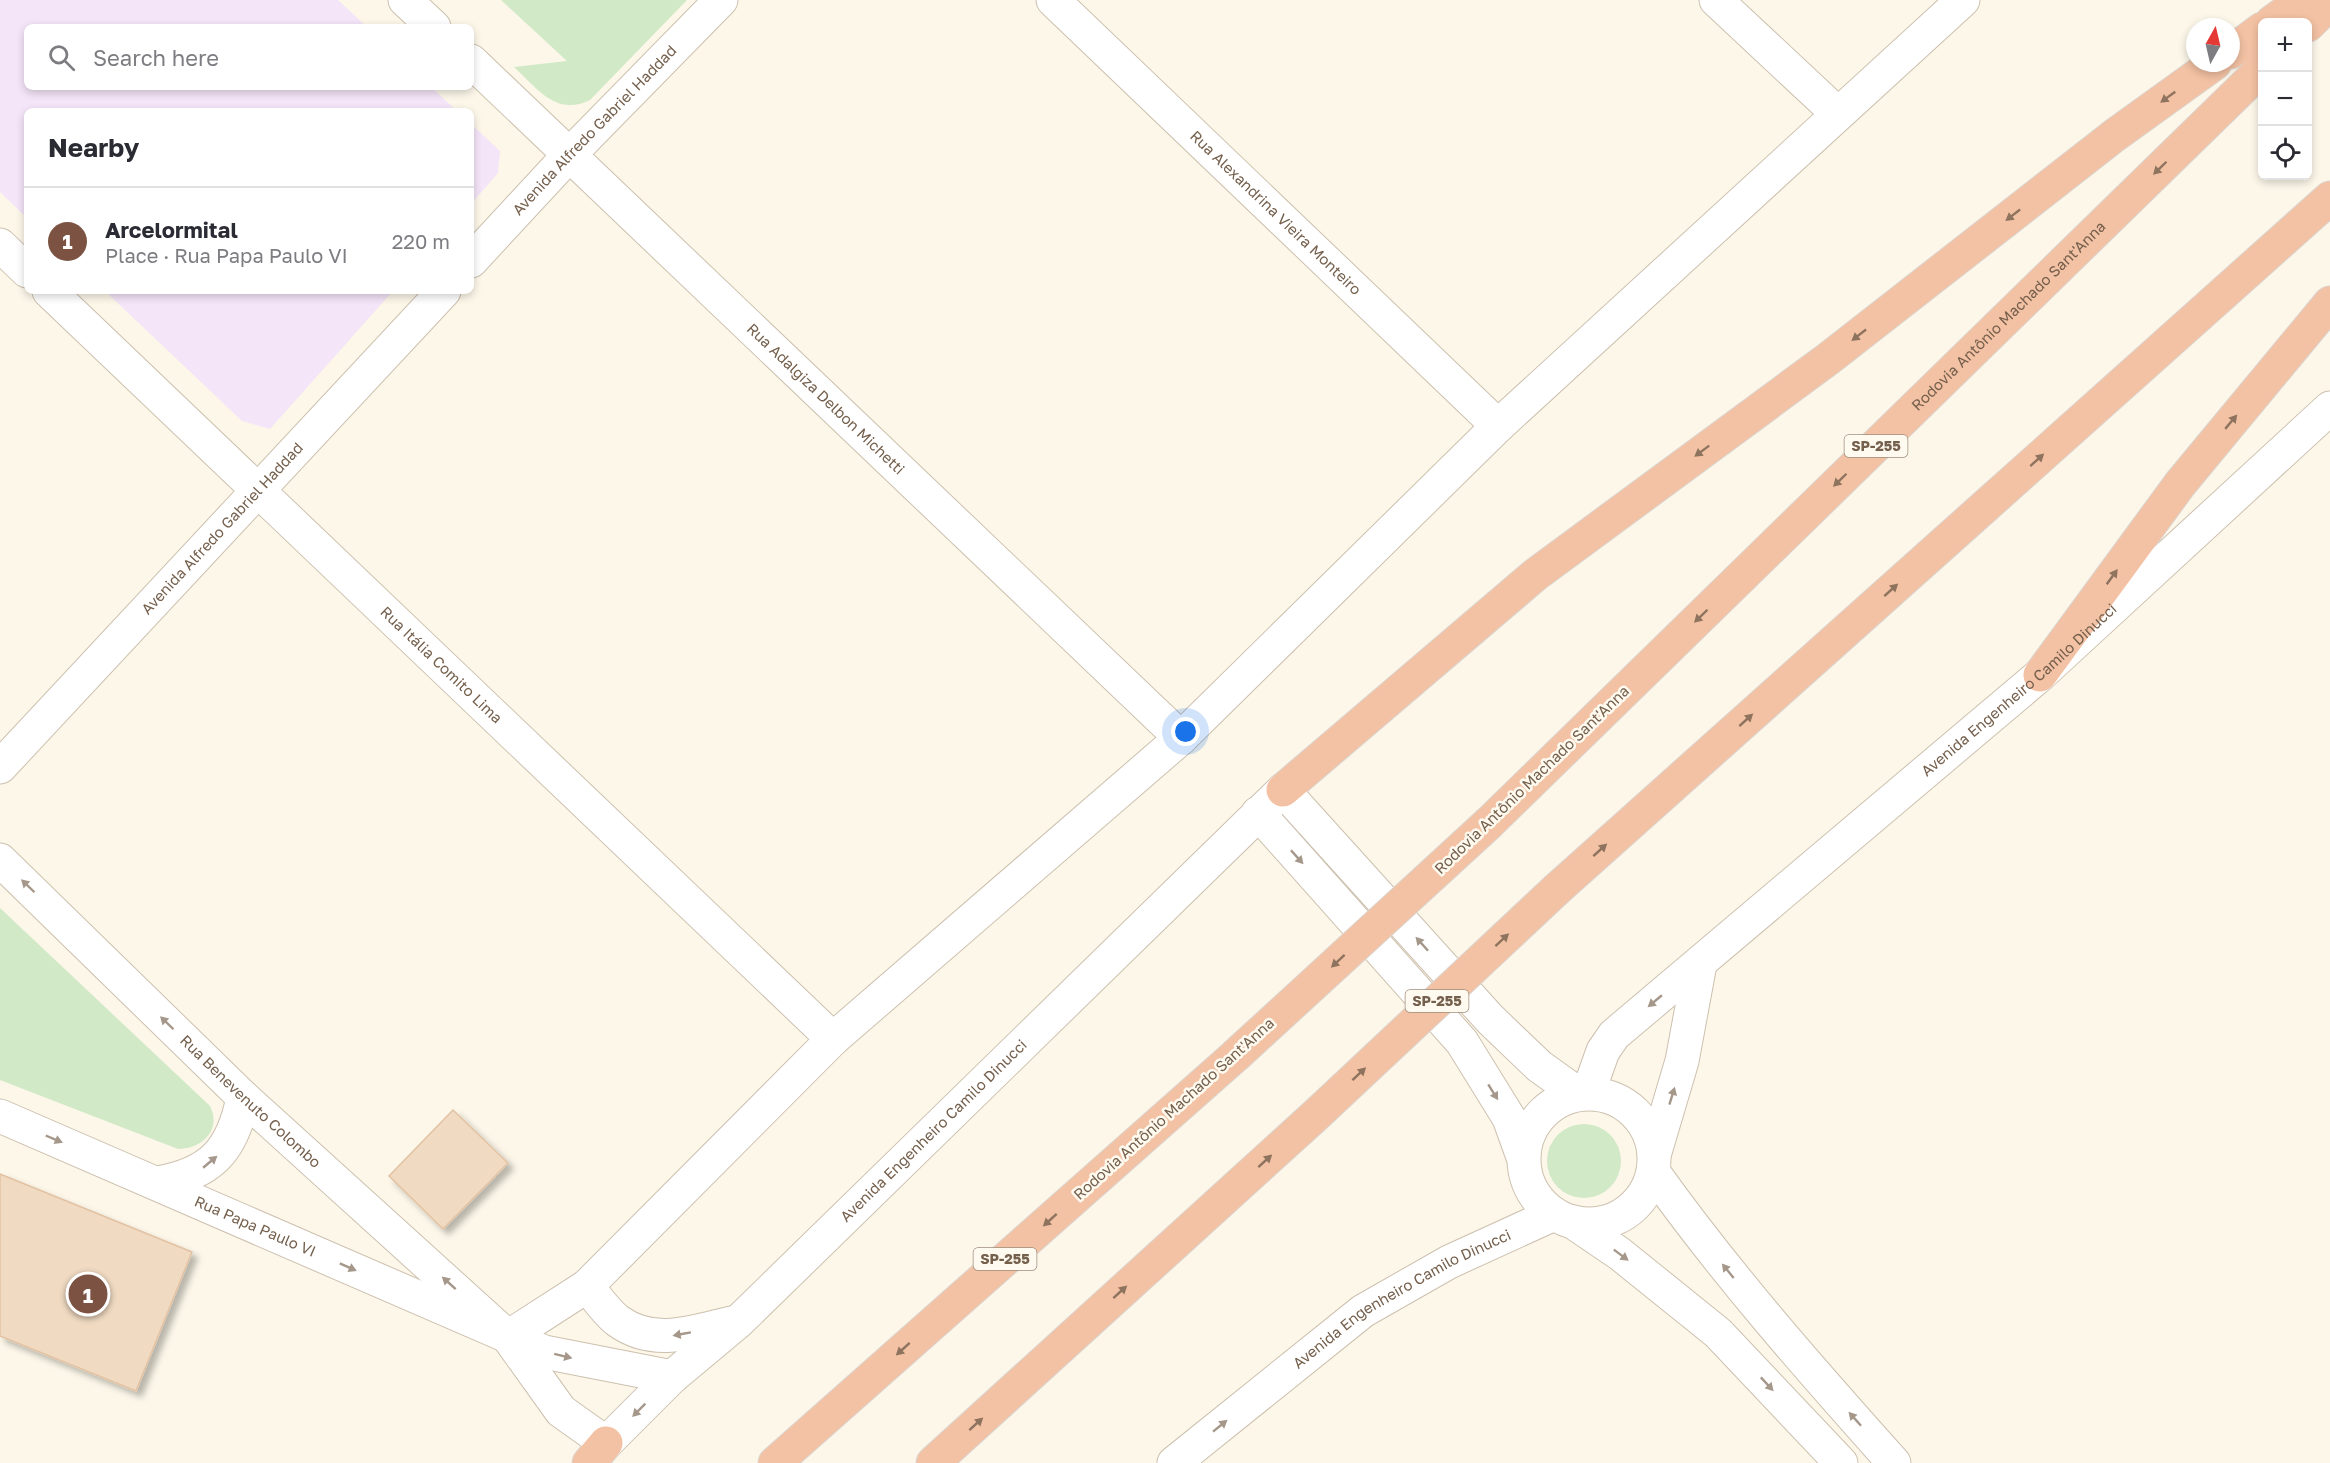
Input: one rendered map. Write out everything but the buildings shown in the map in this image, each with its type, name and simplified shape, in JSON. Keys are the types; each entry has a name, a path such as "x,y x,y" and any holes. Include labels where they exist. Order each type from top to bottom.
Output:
{"highway":[{"path":"2278,18 2303,0"},
{"path":"2312,20 2330,3"},
{"path":"2240,45 2258,32"},
{"path":"1284,790 1535,575 1828,359 2115,135 2203,72"},
{"name":"Rodovia Antônio Machado Sant'Anna","path":"775,1463 1235,1056 1489,823 2259,72"},
{"name":"SP-255","path":"933,1463 1317,1114 1557,889 2330,198"},
{"path":"2040,675 2180,484 2330,303"}],"street":[{"path":"405,0 431,24"},
{"name":"Avenida Alfredo Gabriel Haddad","path":"474,258 571,153 721,0"},
{"name":"Rua Alexandrina Vieira Monteiro","path":"1053,0 1498,426"},
{"path":"1716,0 1838,114"},
{"path":"508,1337 587,1286 833,1039 1181,738 1498,426 1963,0"},
{"name":"Rua Adalgiza Delbon Michetti","path":"474,64 571,153 1181,738"},
{"path":"0,245 24,268"},
{"name":"Rua Itália Comito Lima","path":"52,294 833,1039"},
{"name":"Avenida Alfredo Gabriel Haddad","path":"0,767 441,294"},
{"name":"Avenida Engenheiro Camilo Dinucci","path":"1583,1094 1603,1051 1614,1035 2040,675 2330,408"},
{"path":"1284,790 1490,1019 1539,1066 1583,1094"},
{"name":"Avenida Engenheiro Camilo Dinucci","path":"597,1453 672,1377 739,1321 1284,790"},
{"path":"1258,813 1462,1042 1509,1119 1523,1157 1527,1179 1537,1198 1563,1218 1620,1254 1718,1333 1841,1463"},
{"name":"Rua Benevenuto Colombo","path":"0,860 243,1097 508,1337 561,1411 597,1453"},
{"path":"1563,1218 1604,1222 1614,1219 1633,1209 1646,1192 1682,1061 1700,964"},
{"path":"1523,1157 1528,1135 1539,1116 1557,1102 1583,1094 1611,1097 1633,1109 1648,1128 1654,1162 1696,1233 1776,1331 1894,1463"},
{"path":"157,1183 184,1178 207,1166 226,1147 238,1123 243,1097"},
{"name":"Rua Papa Paulo VI","path":"0,1116 508,1337"},
{"name":"Avenida Engenheiro Camilo Dinucci","path":"1174,1463 1363,1311 1449,1262 1563,1218"},
{"path":"587,1286 617,1320 636,1332 658,1337 681,1335 739,1321"},
{"name":"Rua Benevenuto Colombo","path":"508,1337 544,1352 672,1377"}],"shaded area":[{"path":"0,0 338,0 364,24 24,24 24,90 434,90 454,108 24,108 24,215 0,192"},
{"path":"474,127 500,151 498,173 474,201"},
{"path":"108,294 390,294 270,429 242,421"}],"green space":[{"path":"501,0 687,0 590,100 567,105 548,98 514,67 567,61"},
{"path":"0,908 210,1106 213,1123 208,1136 202,1142 195,1146 178,1149 0,1080"},
{"path":"1584,1124 1605,1130 1615,1140 1621,1161 1615,1182 1605,1192 1584,1198 1563,1192 1553,1182 1547,1161 1553,1140 1563,1130"}],"place":[{"name":"Arcelormital","path":"88,1294"}]}
